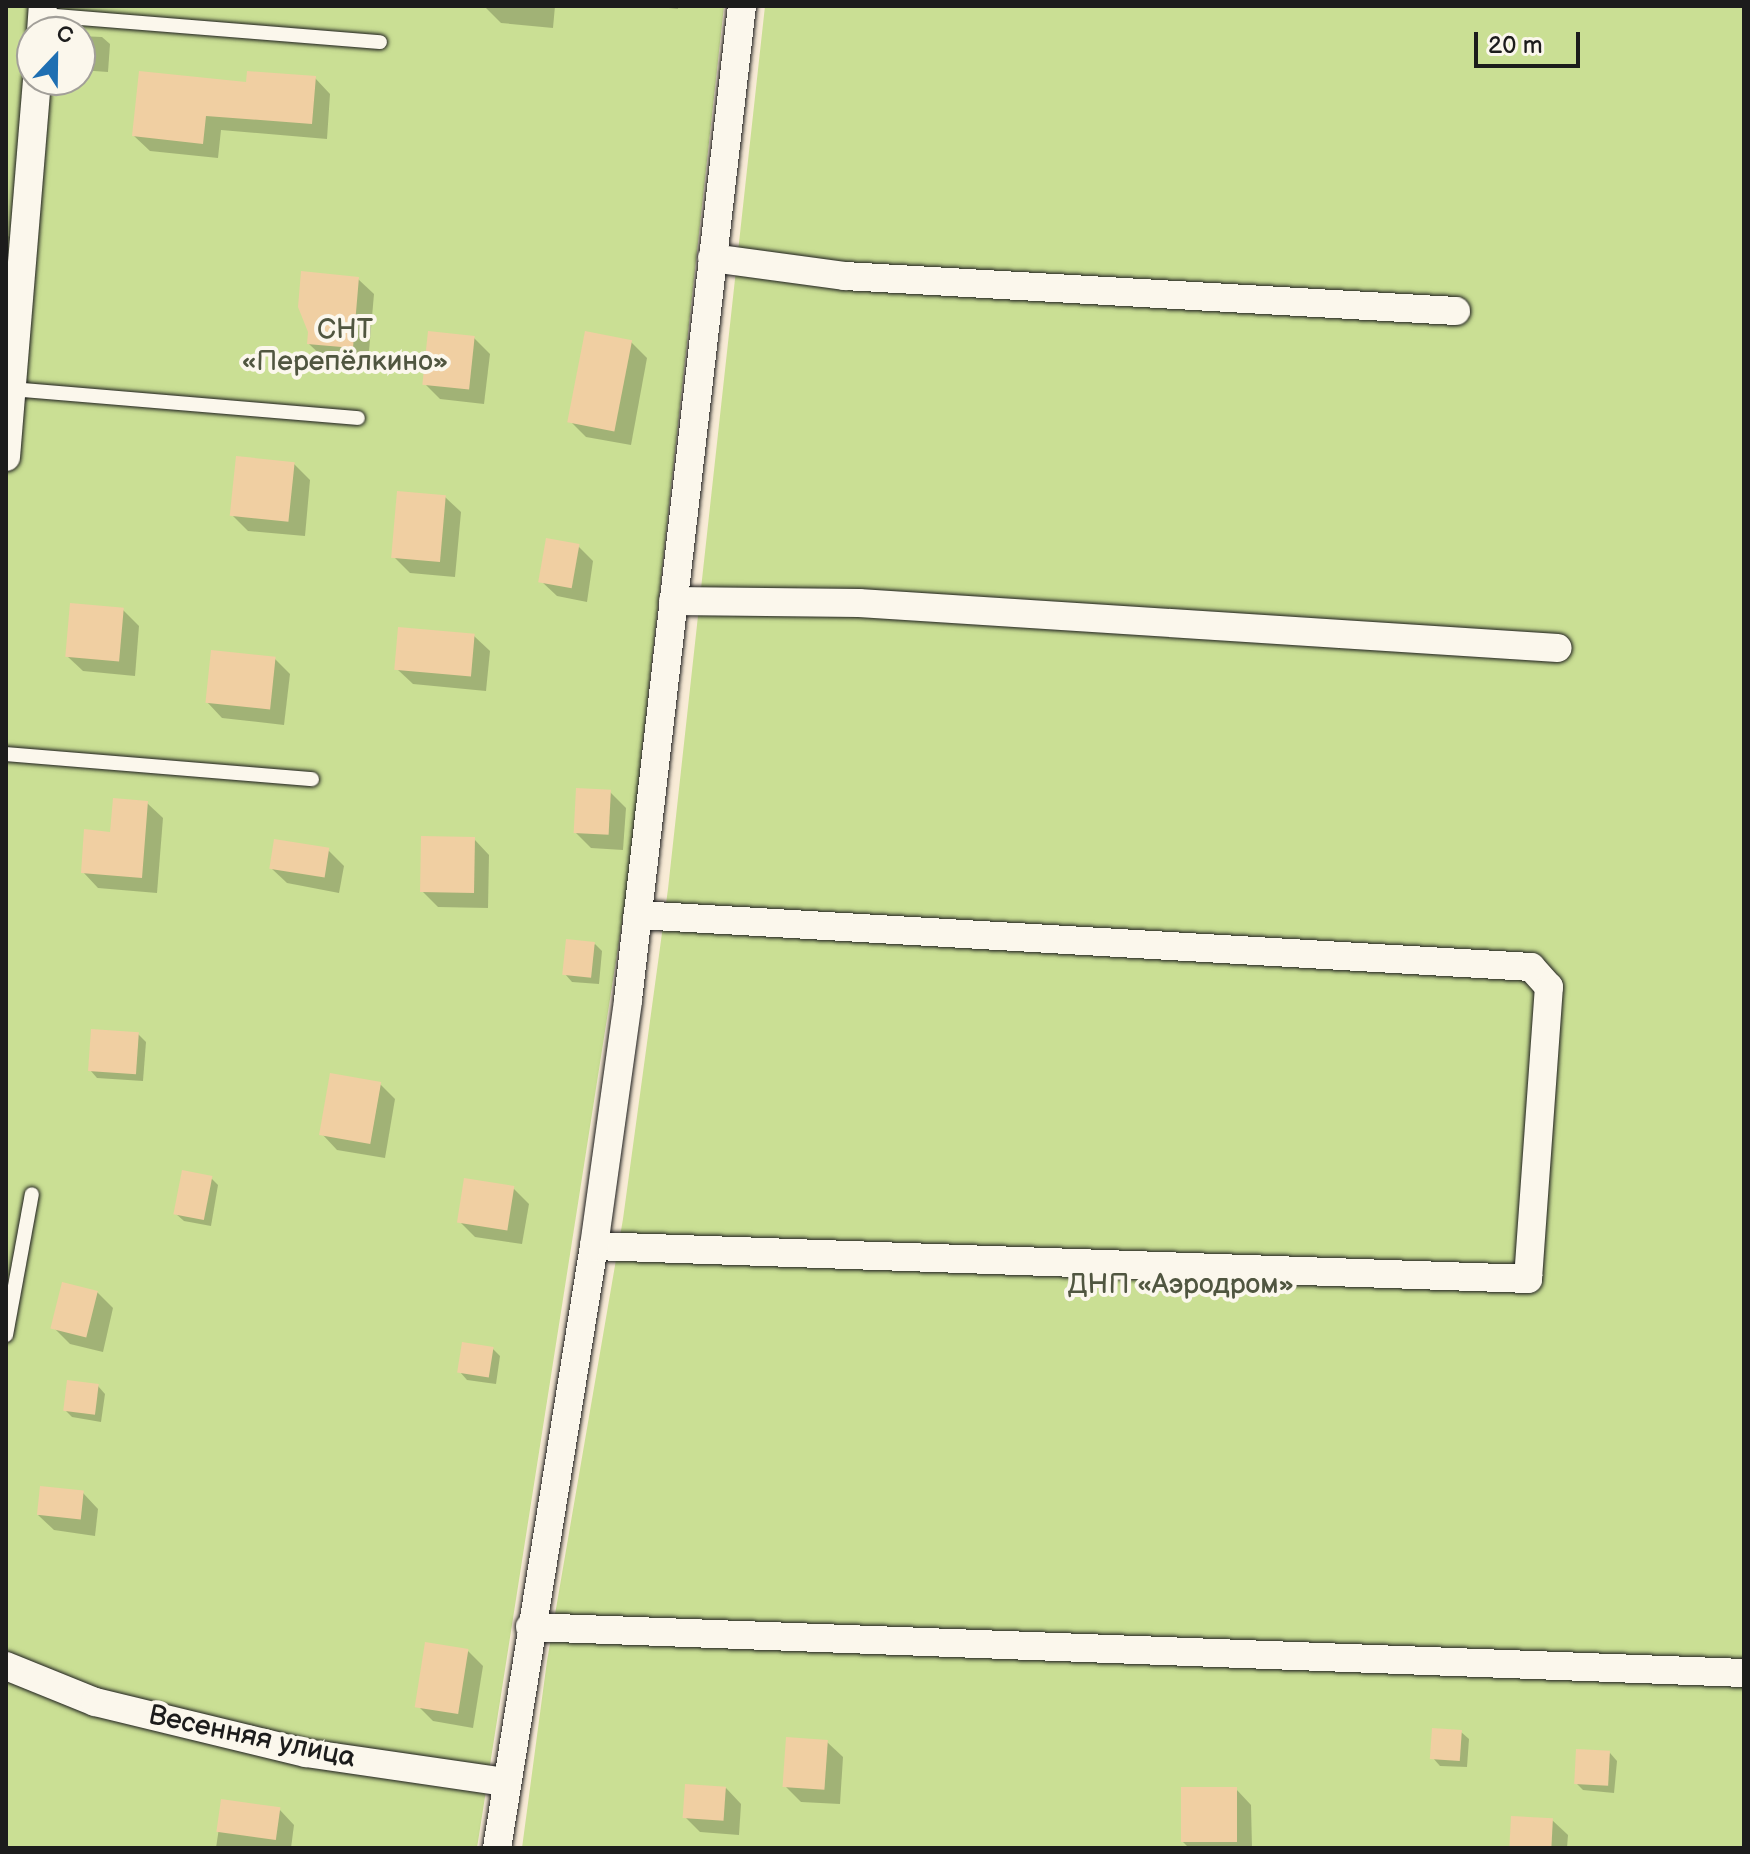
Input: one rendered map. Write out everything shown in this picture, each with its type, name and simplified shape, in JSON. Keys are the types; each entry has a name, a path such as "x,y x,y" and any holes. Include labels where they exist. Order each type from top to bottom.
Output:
{"street":[{"path":"497,1848 530,1627 594,1246 638,915 742,6"},
{"path":"6,457 36,96"},
{"path":"712,258 845,276 1456,311"},
{"path":"673,601 859,603 1558,648"},
{"path":"594,1246 1528,1279 1549,987 1531,967 638,915"},
{"path":"530,1627 1744,1673"},
{"name":"Весенняя улица","path":"6,1666 95,1702 306,1753 506,1782"}],"lane":[{"path":"96,22 380,42"},
{"path":"12,389 358,418"},
{"path":"6,754 312,779"},
{"path":"6,1335 32,1194"}],"green space":[{"name":"СНТ «Перепёлкино»","path":"6,6 724,6 626,897 477,1848 6,1848"},
{"name":"ДНП «Аэродром»","path":"765,6 1744,6 1744,1848 522,1848 547,1661 623,1219 668,889"}],"building":[{"path":"139,71 246,82 247,71 316,76 312,124 206,116 203,144 132,136"},
{"path":"301,271 359,277 353,348 307,344 308,332 298,307"},
{"path":"428,331 475,336 469,390 422,385"},
{"path":"585,331 632,340 614,431 567,422"},
{"path":"236,456 295,462 288,522 230,516"},
{"path":"397,491 446,495 440,562 391,558"},
{"path":"546,538 579,544 572,588 538,582"},
{"path":"70,603 124,608 119,662 65,657"},
{"path":"398,627 475,634 471,677 394,670"},
{"path":"211,650 276,657 270,710 205,703"},
{"path":"576,788 611,790 609,835 574,833"},
{"path":"113,798 148,801 142,878 81,873 84,829 110,832"},
{"path":"421,836 475,837 474,893 420,892"},
{"path":"274,839 329,848 325,877 269,869"},
{"path":"566,939 595,942 591,978 562,975"},
{"path":"91,1029 139,1032 136,1074 88,1071"},
{"path":"330,1073 381,1082 370,1144 319,1135"},
{"path":"182,1170 212,1176 204,1220 173,1214"},
{"path":"464,1178 514,1186 507,1230 457,1222"},
{"path":"62,1282 98,1291 86,1338 50,1329"},
{"path":"462,1342 494,1347 489,1378 457,1373"},
{"path":"67,1380 99,1384 95,1415 63,1411"},
{"path":"40,1486 84,1491 81,1519 37,1515"},
{"path":"425,1642 468,1649 458,1714 415,1707"},
{"path":"1432,1728 1462,1730 1460,1761 1430,1759"},
{"path":"786,1737 828,1740 824,1790 783,1787"},
{"path":"1576,1749 1610,1751 1608,1786 1574,1784"},
{"path":"685,1784 726,1787 724,1821 683,1818"},
{"path":"1181,1787 1237,1787 1237,1842 1181,1842"},
{"path":"221,1799 280,1807 276,1840 216,1832"},
{"path":"1511,1816 1553,1818 1551,1848 1509,1848"}]}
